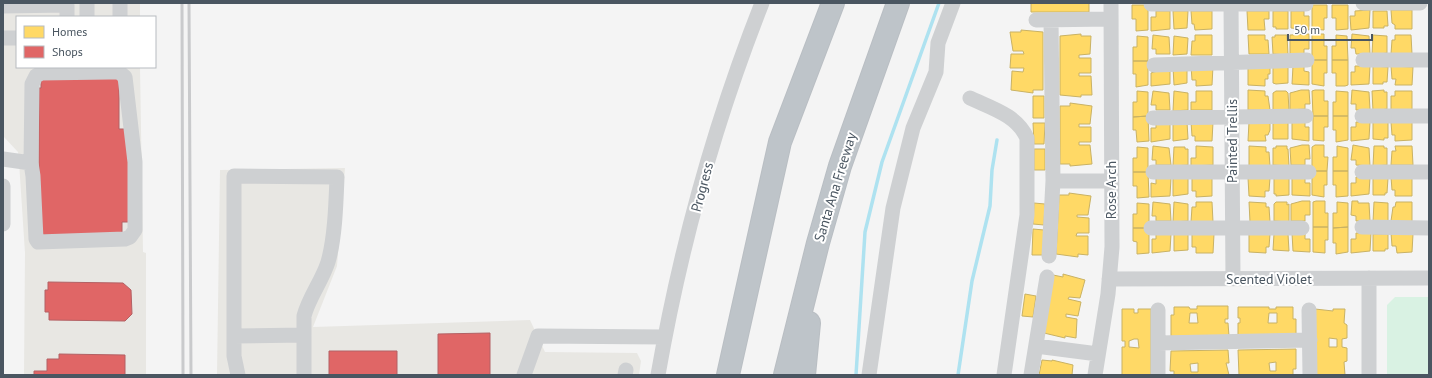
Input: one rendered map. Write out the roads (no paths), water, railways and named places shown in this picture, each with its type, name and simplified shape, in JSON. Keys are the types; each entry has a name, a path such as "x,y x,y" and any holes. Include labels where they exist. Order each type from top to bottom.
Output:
{"highway":[{"path":"728,375 780,142 833,3"},
{"name":"Santa Ana Freeway","path":"785,375 818,243 840,166 898,3"},
{"path":"804,375 818,243"}],"street":[{"path":"87,3 87,16"},
{"path":"120,3 120,16"},
{"name":"Progress","path":"658,375 668,316 709,159 742,53 762,3"},
{"path":"869,375 893,208 913,128 936,72 938,44 953,3"},
{"name":"Rose Arch","path":"1095,375 1110,279 1112,247 1111,3"},
{"path":"1363,3 1420,3"},
{"path":"1151,4 1306,4"},
{"name":"Painted Trellis","path":"1231,4 1232,279"},
{"path":"3,6 30,11 67,5 67,16"},
{"path":"1036,20 1110,20"},
{"path":"1049,256 1053,181 1052,20"},
{"path":"3,38 16,38"},
{"path":"1154,64 1307,60"},
{"path":"1363,60 1429,60"},
{"path":"41,72 109,72 123,74 125,77 132,126 135,162 135,230 130,237 125,239 38,242 36,239 34,176 31,163 32,84 36,76 41,72"},
{"path":"970,98 1017,122 1023,129 1027,138 1027,215 1004,375"},
{"path":"1153,118 1306,116"},
{"path":"1362,116 1429,116"},
{"path":"3,159 31,163"},
{"path":"1153,172 1309,172"},
{"path":"1362,172 1429,172"},
{"path":"238,375 234,356 234,176 337,177 335,214 328,262 315,292 306,306 304,316 304,375"},
{"path":"1053,181 1111,181"},
{"path":"3,186 3,224"},
{"path":"1362,227 1429,228"},
{"path":"1151,228 1302,228"},
{"path":"1031,375 1046,277"},
{"path":"1369,278 1369,375"},
{"name":"Scented Violet","path":"1110,279 1429,278"},
{"path":"1158,310 1158,375"},
{"path":"1309,310 1310,375"},
{"path":"234,336 304,335"},
{"path":"524,375 538,336 664,338"},
{"path":"1158,343 1310,340"},
{"path":"1036,346 1098,354"}],"waterway":[{"path":"856,375 865,232 882,162 939,3"},
{"path":"958,375 972,281 990,206 992,170 997,140"}],"railway":[{"path":"182,3 183,375"},
{"path":"189,3 191,375"}]}
